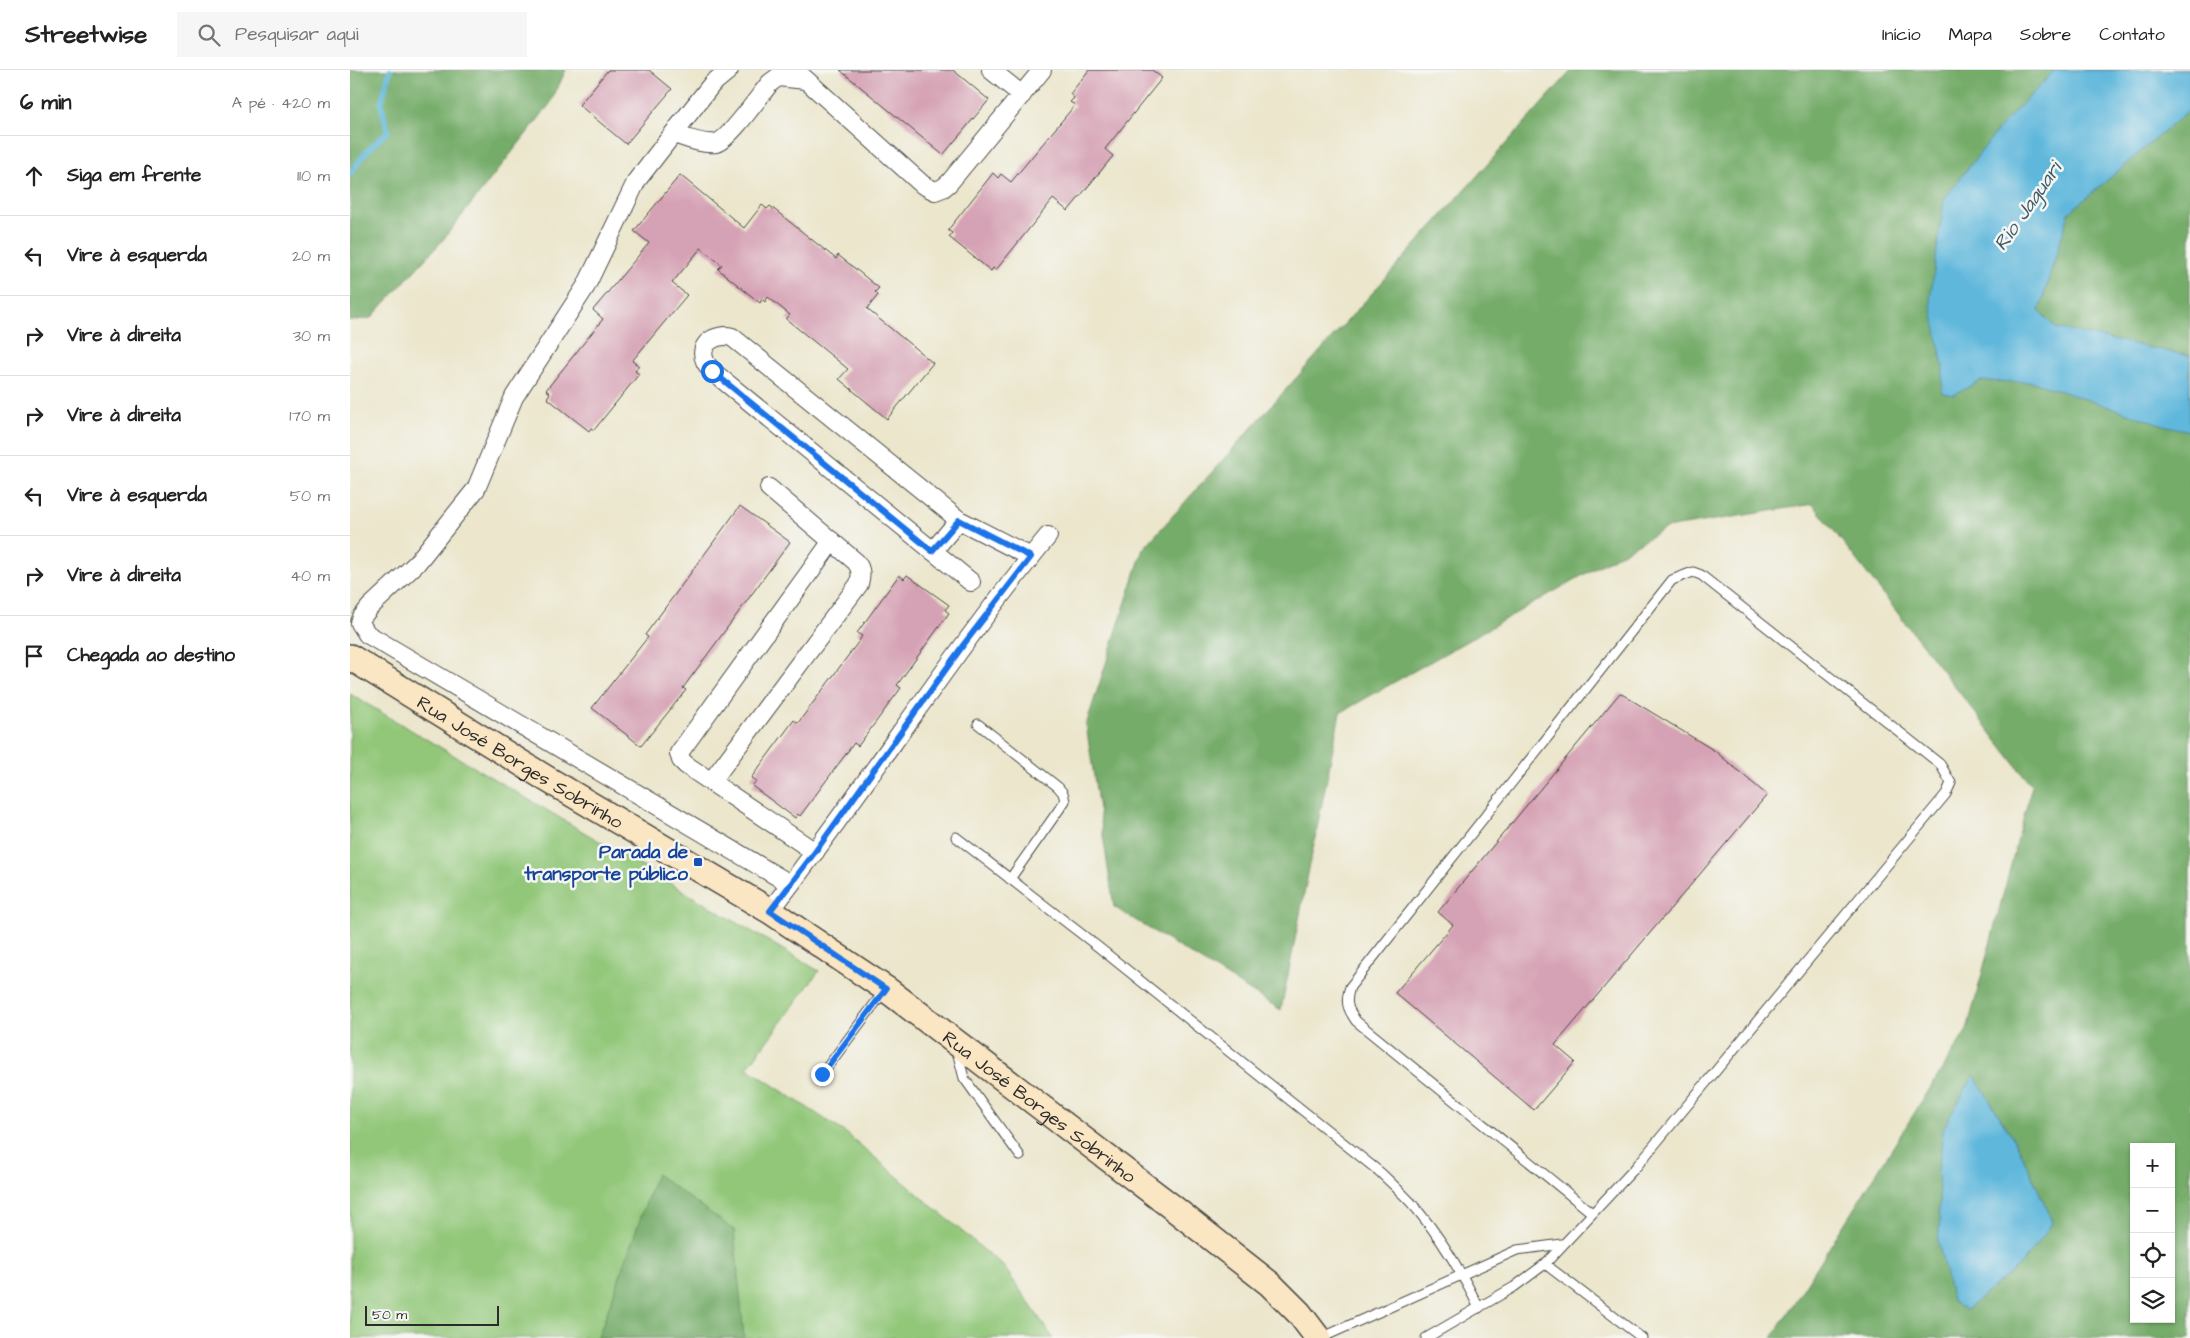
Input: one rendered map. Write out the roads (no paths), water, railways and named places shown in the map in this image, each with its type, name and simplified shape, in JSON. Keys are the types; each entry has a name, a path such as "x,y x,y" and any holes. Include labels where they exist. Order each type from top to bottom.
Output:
{"street":[{"path":"729,70 712,84 637,180 586,286 514,397 476,489 416,564 370,607 360,623 367,634 790,884"},
{"path":"991,70 1022,95"},
{"path":"674,134 701,142 716,142 727,136 770,83 778,77 800,75 922,185 935,190 943,188 949,183 1022,95 1039,71"},
{"path":"971,582 712,371 704,360 704,349 710,339 721,334 732,337 959,520 1031,557"},
{"path":"711,782 859,584 862,575 860,567 770,488"},
{"path":"932,551 959,520"},
{"path":"770,911 815,852 964,644 1048,536"},
{"path":"815,852 686,765 681,760 679,753 832,541"},
{"name":"Rua José Borges Sobrinho","path":"350,657 547,779 770,911 886,989 1270,1284 1299,1313 1320,1338"}],"lane":[{"path":"1426,1338 1514,1287 1545,1264 1649,1152 1946,794 1951,783 1940,764 1701,575 1693,572 1672,580 1350,987 1346,1000 1348,1010 1356,1021 1592,1213"},
{"path":"978,724 1058,787 1063,793 1065,801 1010,879"},
{"path":"956,837 1322,1124 1380,1173 1418,1210 1442,1242 1463,1276 1479,1308"},
{"path":"822,1074 886,989"},
{"path":"953,1039 964,1078 1020,1156"},
{"path":"1320,1338 1463,1276 1517,1250 1562,1244"},
{"path":"1545,1264 1642,1338"}],"water":[{"name":"Rio Jaguari","path":"2055,70 2190,70 2190,109 2069,213 2039,311 2056,328 2190,356 2190,431 2167,426 2033,382 1980,381 1954,395 1942,393 1943,366 1930,300 1944,199 2001,126"},
{"path":"1974,1075 2019,1148 2053,1222 2021,1264 1966,1310 1952,1301 1938,1241 1940,1218 1938,1169 1944,1127"}],"waterway":[{"path":"350,174 365,153 388,131 381,104 390,70"}],"place":[{"name":"Parada de transporte público","path":"698,862"}]}
